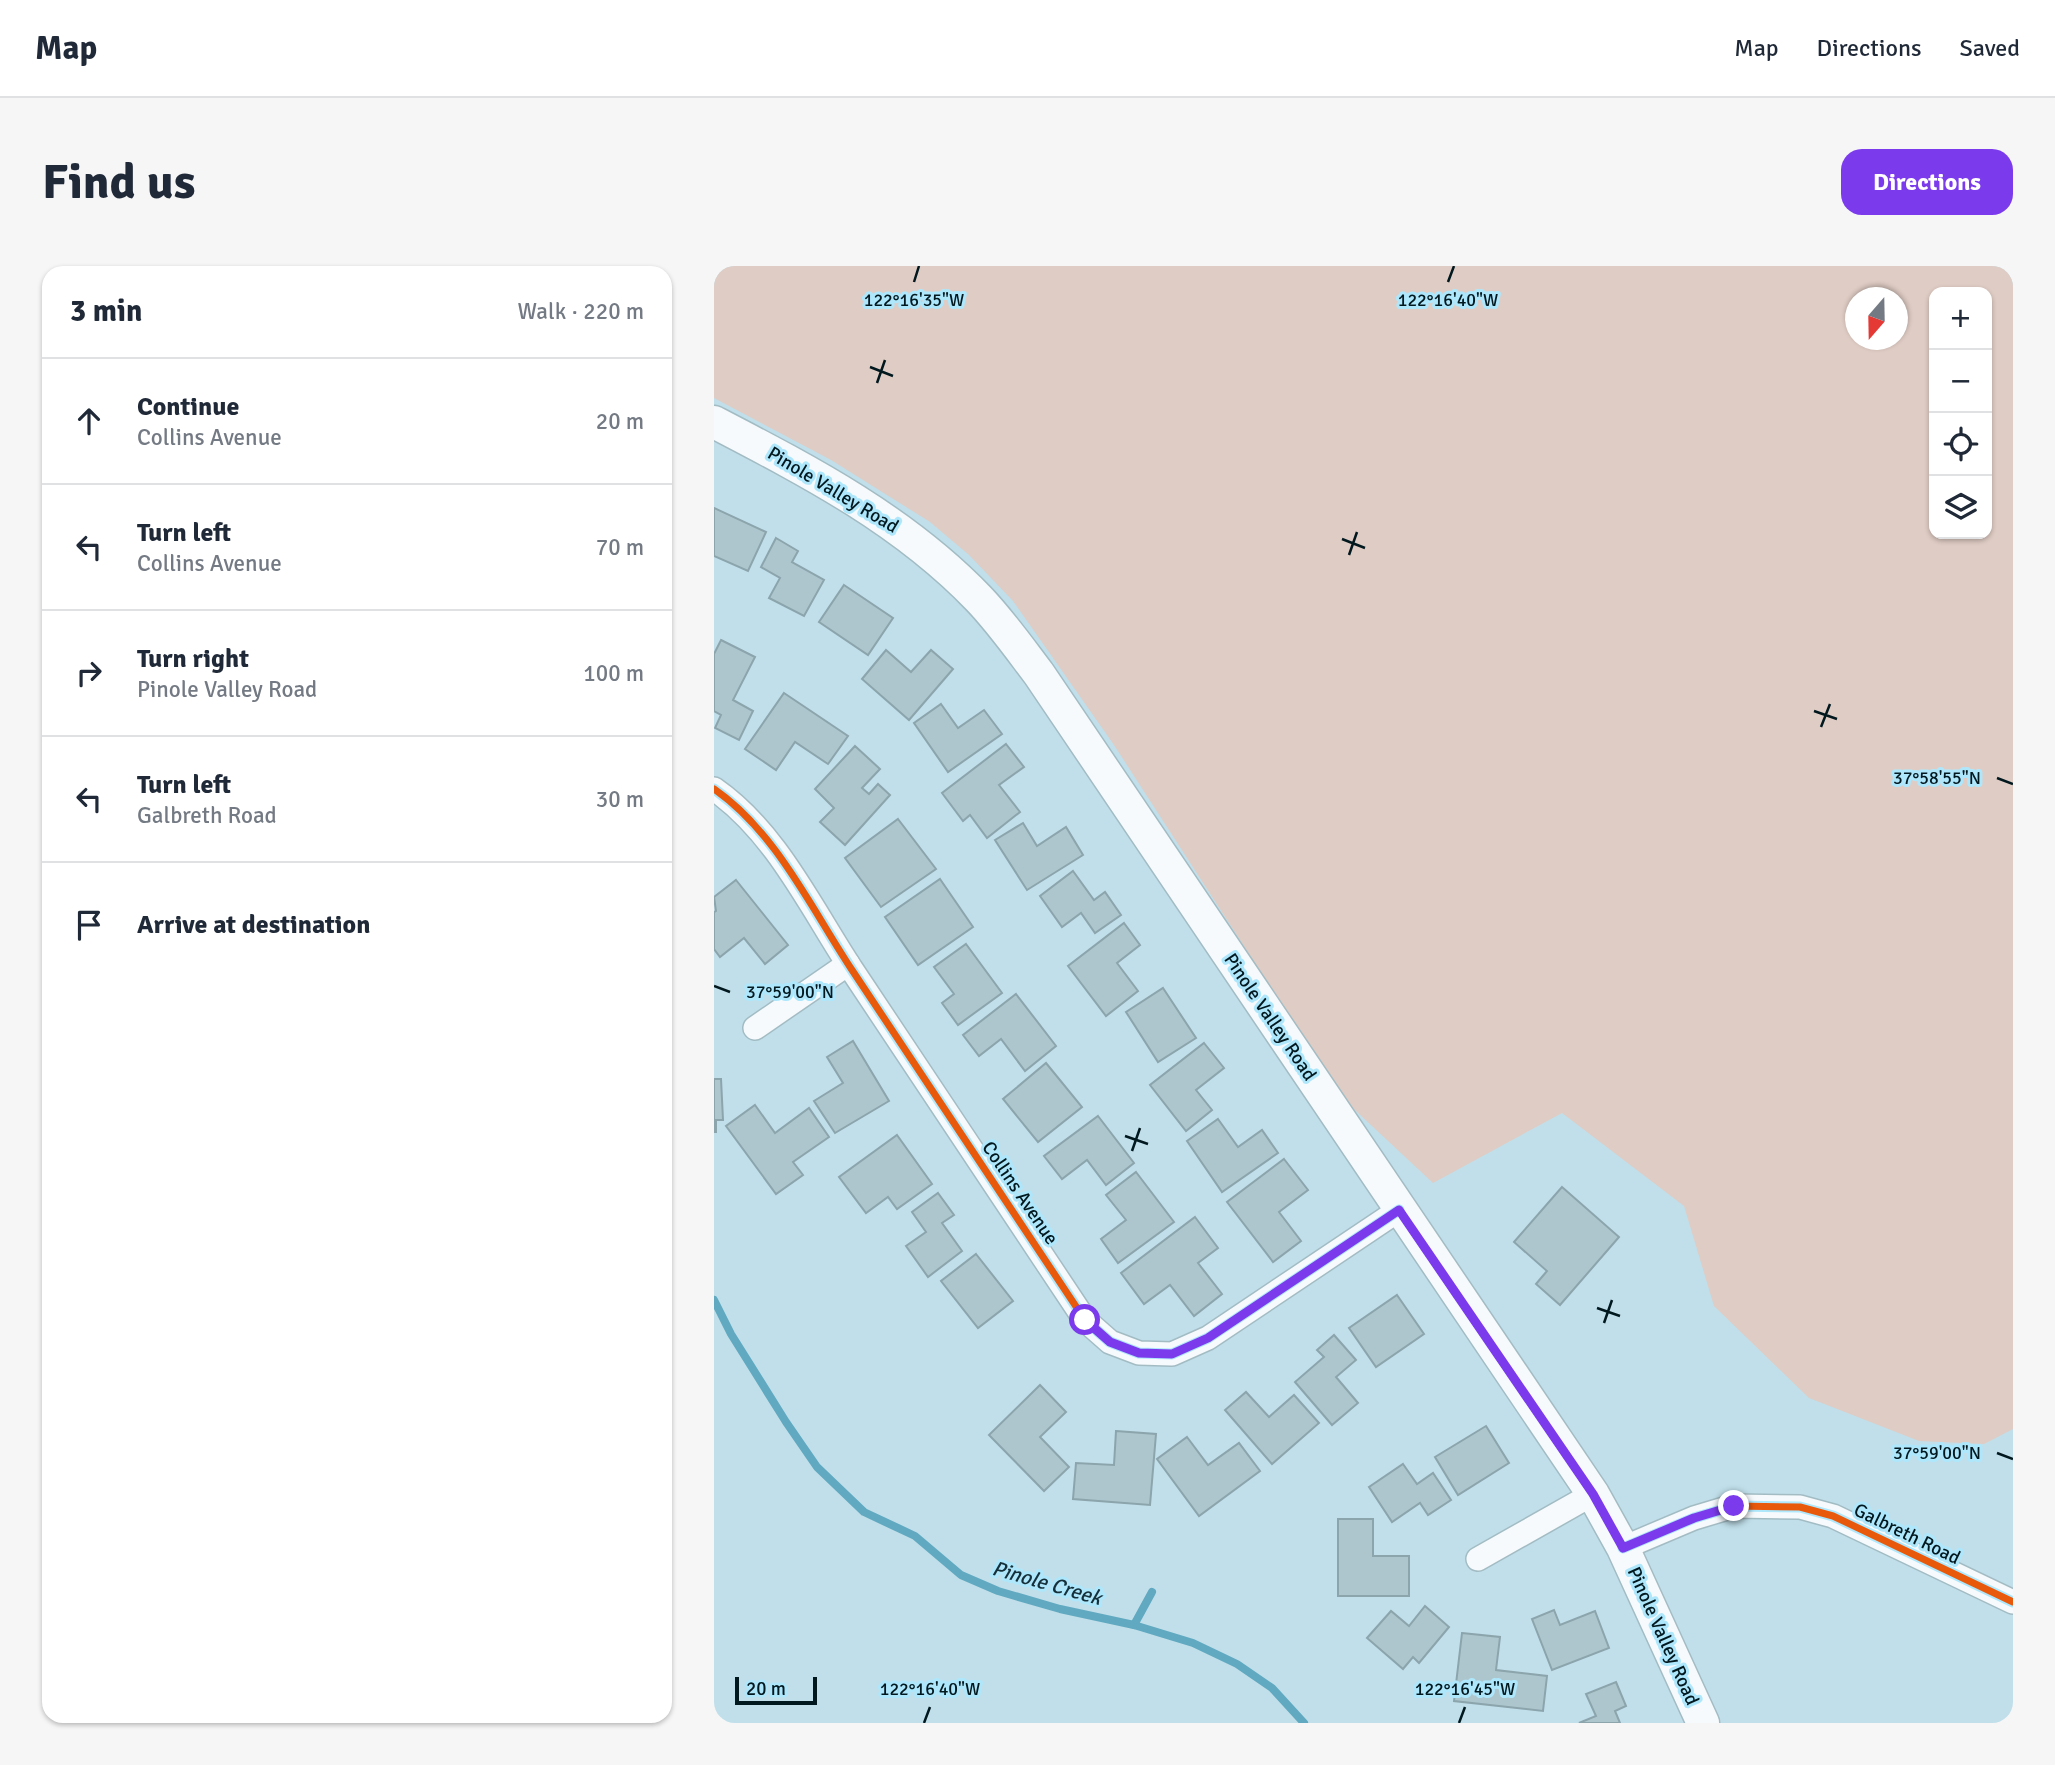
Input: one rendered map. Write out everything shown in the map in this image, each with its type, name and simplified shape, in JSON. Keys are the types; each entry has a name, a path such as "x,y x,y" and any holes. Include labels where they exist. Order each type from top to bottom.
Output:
{"main road":[{"name":"Pinole Valley Road","path":"714,422 869,507 928,552 980,600 1039,674 1593,1494 1623,1548 1703,1723"}],"street":[{"name":"Collins Avenue","path":"714,789 755,828 783,861 848,964 1085,1320 1110,1342 1139,1353 1172,1354 1208,1338 1399,1210"},
{"path":"755,1028 848,964"},
{"path":"1478,1559 1593,1494"},
{"name":"Galbreth Road","path":"1623,1548 1694,1518 1734,1506 1800,1507 1833,1516 2013,1602"}],"shaded area":[{"path":"714,266 2013,266 2013,1429 1984,1444 1919,1441 1809,1398 1714,1306 1684,1206 1562,1113 1433,1183 1342,1098 1114,745 1013,601 969,555 930,522 831,460 714,398"}],"building":[{"path":"714,508 766,532 748,571 714,556"},
{"path":"776,538 798,551 792,562 824,580 804,616 769,598 780,578 761,567"},
{"path":"844,585 893,618 868,655 819,622"},
{"path":"721,640 755,657 733,700 753,711 739,740 715,728 721,715 714,711 714,654"},
{"path":"886,650 911,672 931,650 953,669 909,720 862,679"},
{"path":"784,693 848,736 828,764 795,742 776,770 745,749"},
{"path":"941,704 958,728 984,710 1002,734 948,772 914,723"},
{"path":"1006,744 1024,767 999,785 1020,812 987,838 970,815 963,821 942,793"},
{"path":"855,746 880,769 862,788 869,794 878,784 890,795 845,845 820,822 834,808 815,789"},
{"path":"898,819 936,869 881,907 845,858"},
{"path":"1023,823 1037,846 1066,827 1083,855 1027,890 995,840"},
{"path":"1073,871 1094,900 1105,892 1121,915 1095,933 1081,913 1062,927 1040,896"},
{"path":"940,879 973,927 918,965 885,917"},
{"path":"736,880 788,945 765,964 744,938 720,957 714,949 714,897"},
{"path":"1124,923 1140,945 1117,963 1138,991 1106,1016 1068,966"},
{"path":"966,944 1002,993 958,1025 942,1003 954,994 934,967"},
{"path":"1163,988 1196,1038 1158,1062 1126,1012"},
{"path":"1016,994 1056,1046 1025,1071 1001,1039 979,1056 963,1035"},
{"path":"853,1041 889,1101 835,1133 814,1101 843,1083 827,1057"},
{"path":"1204,1043 1224,1068 1196,1090 1212,1110 1186,1131 1150,1085"},
{"path":"1046,1063 1082,1107 1038,1142 1003,1099"},
{"path":"714,1079 721,1079 723,1120 716,1120 716,1132 714,1132"},
{"path":"755,1105 775,1133 809,1108 829,1137 793,1162 803,1175 776,1194 726,1126"},
{"path":"1098,1116 1134,1163 1106,1185 1087,1160 1062,1179 1044,1156"},
{"path":"1218,1119 1238,1147 1262,1130 1278,1153 1222,1192 1187,1141"},
{"path":"897,1135 932,1184 897,1209 888,1197 866,1213 839,1177"},
{"path":"1284,1159 1308,1190 1279,1212 1301,1241 1273,1262 1227,1202"},
{"path":"1136,1172 1174,1222 1118,1263 1101,1239 1126,1220 1106,1195"},
{"path":"1562,1187 1619,1237 1560,1305 1536,1284 1547,1271 1514,1242"},
{"path":"938,1193 954,1215 942,1223 962,1251 928,1277 906,1246 926,1232 912,1212"},
{"path":"1195,1217 1218,1248 1198,1263 1222,1294 1194,1316 1170,1285 1144,1304 1121,1273"},
{"path":"976,1254 1013,1301 978,1328 941,1281"},
{"path":"1397,1295 1424,1334 1376,1367 1349,1328"},
{"path":"1334,1335 1356,1360 1336,1377 1358,1403 1332,1425 1295,1382 1324,1357 1317,1350"},
{"path":"1040,1385 1066,1412 1040,1437 1069,1467 1044,1491 989,1435"},
{"path":"1246,1392 1269,1417 1294,1395 1319,1423 1272,1464 1225,1410"},
{"path":"1486,1426 1509,1463 1458,1495 1435,1457"},
{"path":"1116,1431 1156,1434 1150,1505 1073,1499 1076,1463 1114,1465"},
{"path":"1187,1437 1208,1465 1239,1443 1260,1471 1199,1516 1157,1459"},
{"path":"1403,1464 1417,1484 1433,1473 1451,1500 1428,1515 1420,1503 1392,1522 1369,1487"},
{"path":"1338,1519 1373,1519 1373,1556 1409,1556 1409,1596 1338,1596"},
{"path":"1425,1606 1449,1627 1419,1663 1413,1657 1403,1669 1367,1638 1391,1611 1409,1626"},
{"path":"1554,1610 1560,1625 1595,1611 1609,1648 1552,1670 1532,1619"},
{"path":"1462,1633 1500,1637 1496,1670 1547,1676 1543,1711 1454,1701"},
{"path":"1616,1682 1626,1706 1615,1711 1620,1723 1579,1723 1596,1716 1586,1694"}],"waterway":[{"name":"Pinole Creek","path":"714,1300 731,1334 817,1467 864,1512 915,1536 961,1575 998,1591 1060,1609 1134,1625 1193,1643 1237,1664 1272,1688 1304,1723"},
{"path":"1134,1625 1152,1592"}],"cycle path":[{"path":"714,789 756,827 791,872 852,970 1085,1320 1110,1342 1139,1353 1172,1354 1208,1338 1399,1210"},
{"path":"1623,1548 1694,1518 1734,1506 1800,1507 1833,1516 2013,1602"}],"route":[{"path":"1085,1320 1110,1342 1139,1353 1172,1354 1208,1338 1399,1210 1593,1494 1623,1548 1694,1518 1734,1506"}]}
